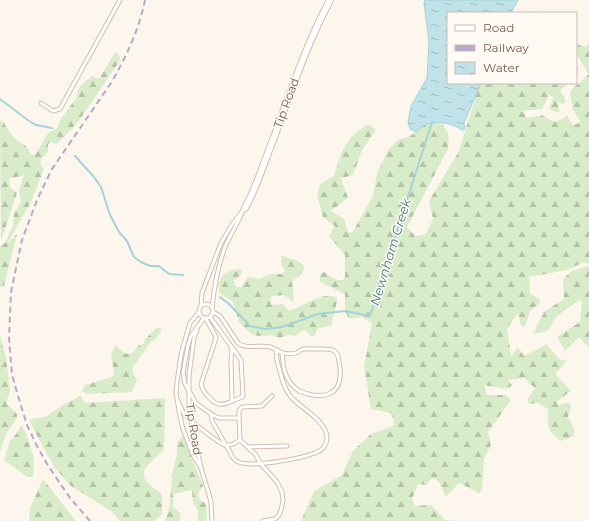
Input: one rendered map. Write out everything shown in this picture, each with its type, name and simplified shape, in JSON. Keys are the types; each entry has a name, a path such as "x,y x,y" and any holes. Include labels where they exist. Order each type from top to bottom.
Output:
{"street":[{"name":"Tip Road","path":"244,208 259,176 311,37 330,0"}],"lane":[{"path":"41,103 53,111 60,108 120,0"},
{"name":"Tip Road","path":"201,306 202,293 219,248 233,223 244,208"},
{"name":"Tip Road","path":"212,308 216,281 225,250 244,208"},
{"path":"210,317 241,360 242,397 225,404 216,404 211,401 202,387 201,384 216,338 213,330 205,318 200,316 199,312 201,306 207,304 211,306 213,312 210,317 205,318 191,336 183,373 185,384 196,403 211,414 219,418 239,418"},
{"name":"Tip Road","path":"199,312 190,323 181,355 176,393 183,429 193,455 201,468"},
{"path":"213,312 220,316 241,346 267,346 282,353 297,353 302,349 327,349 336,351 339,358 340,374 338,386 330,394 313,395 300,391 286,377 282,353"},
{"path":"189,390 191,354 194,338 198,328"},
{"path":"231,347 232,401"},
{"path":"211,414 212,421 235,461 243,464 277,462 318,452 324,447 327,442 326,430 315,417 287,392 275,355 277,350"},
{"name":"Tip Road","path":"189,390 191,420 201,468 208,491 212,521"},
{"path":"264,521 275,519 279,516 282,510 282,492 280,486 260,463 256,455 240,440 239,411 242,407 262,406 272,396"},
{"path":"178,401 182,410 191,420 225,445 235,444 240,440"},
{"path":"248,448 287,446"}],"green space":[{"path":"589,43 589,74 578,55 577,48 579,44 586,47"},
{"path":"117,51 120,58 119,62 78,122 58,143 54,144 51,141 48,144 48,152 41,159 40,163 44,169 31,202 7,244 17,234 4,286 0,287 0,247 5,243 13,225 14,213 21,203 19,190 24,175 9,179 10,187 17,193 1,241 0,120 4,123 13,137 27,147 31,154 35,155 48,133 58,128 59,122 76,98 80,86 92,76 99,79"},
{"path":"589,74 589,264 584,262 567,270 529,277 530,294 540,299 540,303 530,311 525,326 521,326 518,313 507,328 511,356 518,347 524,356 547,344 559,359 567,361 555,374 571,391 557,401 559,405 568,402 571,406 568,417 574,428 574,436 562,441 553,434 548,425 548,409 538,403 529,404 527,400 535,388 524,378 508,380 512,385 508,389 484,385 487,395 506,395 511,400 488,432 491,445 484,459 482,490 479,493 459,483 446,497 439,482 432,478 426,485 418,484 412,499 415,506 431,505 445,520 461,521 301,521 314,491 342,475 353,451 371,434 395,425 391,413 371,409 364,367 372,323 361,317 349,319 345,311 345,294 319,281 321,273 325,272 338,280 343,280 345,276 345,255 329,236 335,226 323,217 317,195 320,184 334,176 345,146 358,131 366,125 370,125 376,130 362,150 353,175 341,178 348,198 331,211 344,219 348,232 352,233 373,196 377,174 388,150 397,140 409,137 424,125 432,123 441,124 448,135 448,149 407,227 415,236 426,234 433,219 429,201 459,151 480,84 568,84 560,90 566,101 564,104 557,102 560,113 549,109 553,97 549,95 542,109 522,111 527,118 542,115 554,122 567,116 573,125 580,121 573,110 570,94 571,90"},
{"path":"282,256 298,261 304,266 304,269 300,275 292,281 293,302 284,295 272,296 270,300 271,304 283,304 288,310 292,310 321,297 332,296 337,298 331,326 318,328 315,335 311,337 306,330 295,336 287,335 280,338 272,335 259,336 251,334 239,322 233,302 219,293 220,279 229,271 239,269 242,271 241,275 234,280 234,285 237,287 241,287 248,277 260,279 270,274 283,274 285,271 281,264"},
{"path":"589,266 589,348 579,337 565,351 557,337 580,322 582,302 579,300 557,316 548,331 533,334 544,312 564,299 563,279 572,271"},
{"path":"158,327 162,330 147,346 132,368 133,374 137,379 132,392 87,394 82,391 85,385 109,378 114,375 111,356 113,349 116,346 126,354 132,353 139,345 143,344 146,338"},
{"path":"0,335 6,357 10,391 6,403 17,414 17,418 6,434 0,451"},
{"path":"80,396 85,403 165,398 164,450 146,467 144,472 144,477 147,482 162,494 162,515 154,521 120,521 111,511 71,486 55,468 30,422 30,419 46,417 63,405"},
{"path":"21,425 26,433 34,458 33,477 27,477 4,460 10,441 17,433"},
{"path":"183,436 203,486 198,494 199,499 206,504 206,521 198,521 198,510 193,503 192,490 174,494 173,507 181,514 179,521 165,521 169,509 173,470 177,455 177,442"},
{"path":"43,479 76,521 29,521 30,508"}],"water":[{"path":"425,0 518,0 512,12 447,12 447,84 481,84 464,123 465,129 462,130 453,125 442,123 431,123 421,127 417,132 410,129 408,122 411,106 427,78 429,42 424,3"}],"waterway":[{"name":"Newnham Creek","path":"0,99 36,125 52,128"},
{"name":"Newnham Creek","path":"220,297 229,304 250,326 265,329 282,327 318,314 345,311 370,316 432,122"},
{"name":"Newnham Creek","path":"75,156 101,187 110,215 119,232 127,241 134,257 150,266 159,266 169,274 183,275"}],"railway":[{"path":"90,521 70,498 47,464 27,425 12,375 9,338 11,292 22,240 37,200 52,169 117,73 136,33 145,0"}]}
